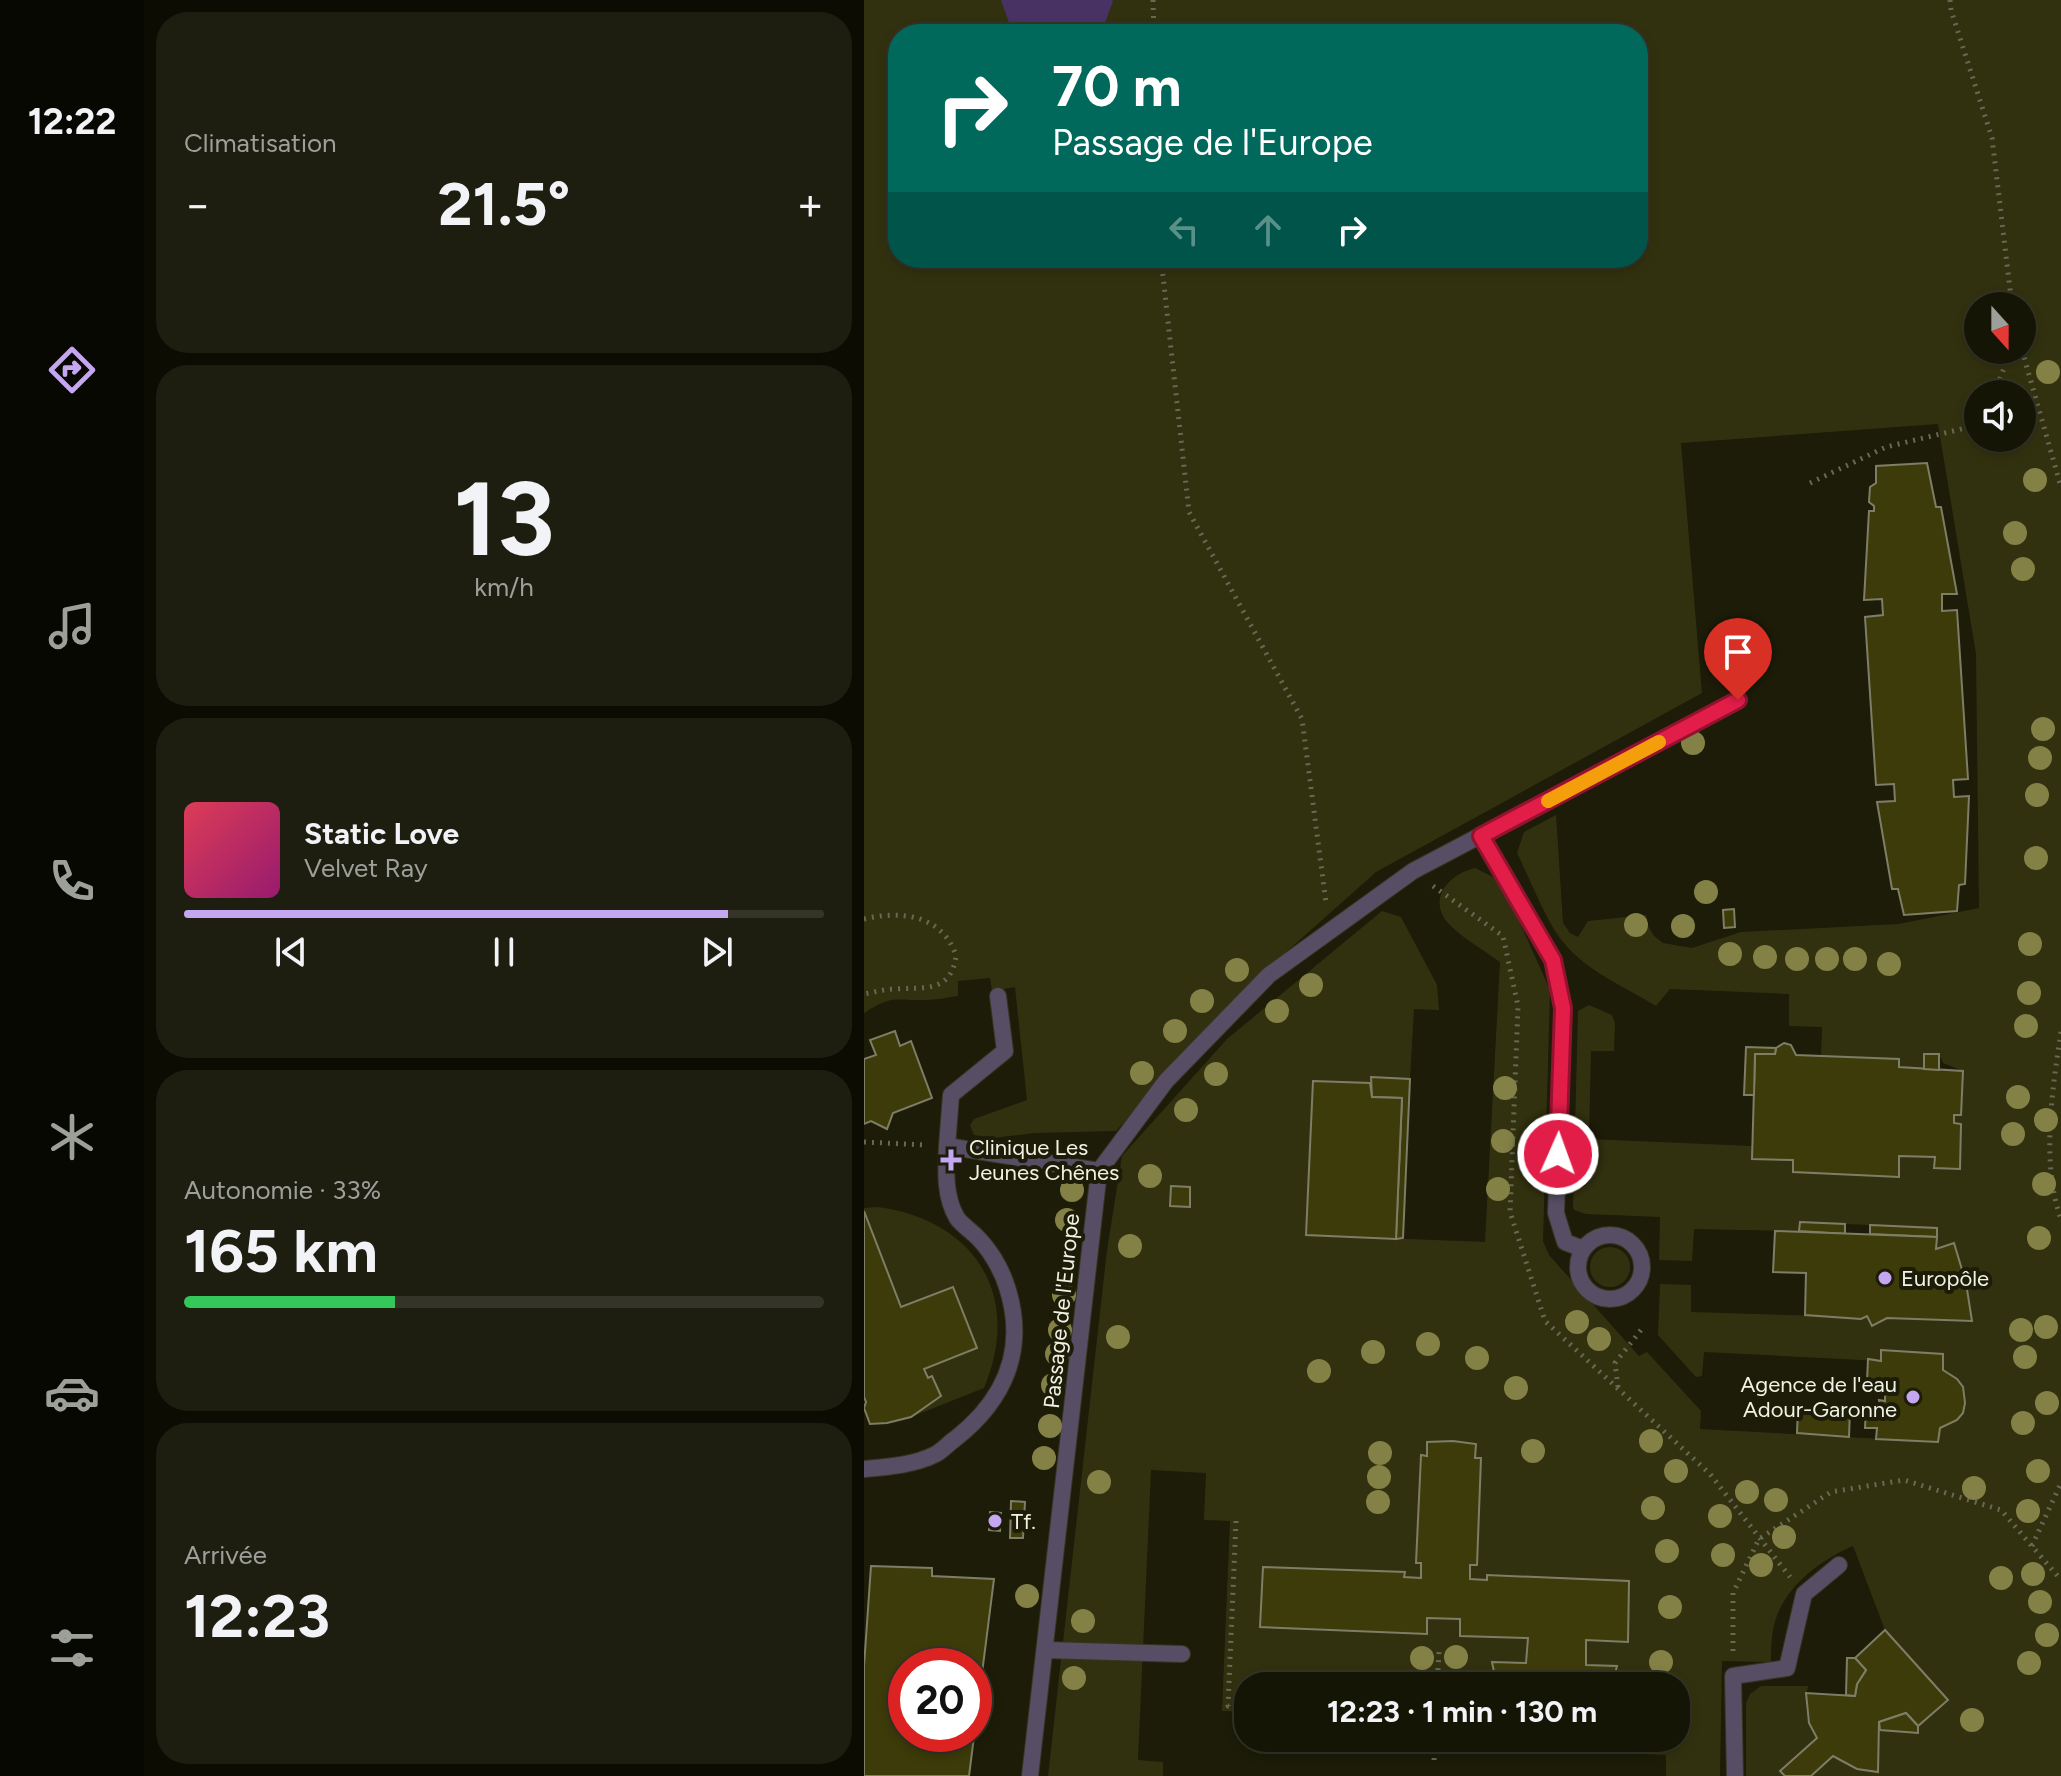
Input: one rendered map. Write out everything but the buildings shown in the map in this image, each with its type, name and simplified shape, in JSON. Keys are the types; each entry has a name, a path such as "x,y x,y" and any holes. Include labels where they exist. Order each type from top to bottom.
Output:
{"lane":[{"path":"947,1146 1099,1171 1176,1071 1269,975 1413,871 1738,700"},
{"path":"1481,836 1553,960 1563,1008 1556,1213 1565,1242 1583,1249"},
{"path":"864,1469 902,1465 936,1454 969,1428 994,1401 1009,1369 1014,1341 1013,1313 1007,1286 995,1260 978,1238 957,1219 945,1182 951,1095 1005,1051 998,996"},
{"name":"Passage de l'Europe","path":"1030,1776 1099,1171"},
{"path":"1607,1235 1621,1237 1634,1245 1641,1257 1640,1281 1626,1295 1615,1299 1602,1299 1591,1293 1582,1285 1578,1273 1578,1261 1583,1249 1593,1239 1607,1235"},
{"path":"1735,1776 1733,1676 1787,1668 1804,1594 1839,1565"},
{"path":"1045,1650 1182,1654"},
{"path":"1032,1759 1038,1776"}],"path":[{"path":"1153,0 1154,24"},
{"path":"1950,0 1992,138 2010,292"},
{"path":"1162,268 1189,512 1302,719 1330,932"},
{"path":"2026,364 2061,487"},
{"path":"1810,483 1886,447 1964,428"},
{"path":"864,919 888,915 926,919 944,933 956,956 952,971 940,985 864,994"},
{"path":"2061,1032 2055,1073 2051,1154 2053,1196 2061,1219"},
{"path":"864,1142 947,1146"},
{"path":"1618,1387 1615,1363 1641,1330"},
{"path":"1733,1676 1733,1593 1759,1539 1831,1492 1904,1480 2001,1510 2061,1580"},
{"path":"2032,1546 2061,1483"},
{"path":"1234,1706 1228,1706 1236,1521"},
{"path":"1438,1672 1439,1652"},
{"path":"1434,1752 1434,1760"}],"shaded area":[{"path":"864,0 2061,0 2061,1776 1811,1776 1833,1756 1857,1769 1877,1772 1880,1730 1918,1733 1918,1726 1948,1700 1885,1630 1853,1546 1814,1569 1792,1590 1777,1616 1772,1634 1771,1662 1722,1661 1720,1776 1666,1776 1666,1755 1596,1752 1690,1752 1690,1672 1615,1672 1616,1666 1586,1665 1586,1640 1628,1642 1487,1580 1470,1579 1470,1565 1477,1565 1481,1458 1475,1458 1476,1444 1452,1441 1427,1456 1420,1455 1416,1563 1421,1563 1421,1578 1404,1577 1404,1572 1263,1567 1260,1627 1460,1619 1460,1636 1528,1638 1526,1663 1492,1663 1494,1672 1234,1672 1234,1711 1222,1711 1230,1521 1204,1520 1206,1473 1151,1470 1138,1760 1163,1762 1163,1776 1048,1776 1107,1250 1122,1156 1227,1039 1382,911 1401,917 1437,985 1439,1010 1414,1009 1410,1079 1371,1077 1370,1083 1313,1081 1307,1235 1485,1242 1500,962 1453,928 1440,909 1442,892 1447,884 1464,872 1475,868 1499,880 1550,990 1543,1241 1549,1255 1639,1356 1647,1352 1701,1411 1700,1429 1938,1442 1940,1428 1957,1420 1963,1413 1962,1387 1955,1377 1943,1370 1943,1354 1882,1350 1881,1361 1704,1352 1702,1376 1696,1377 1658,1335 1660,1284 1691,1285 1691,1312 1887,1318 1966,1283 1954,1243 1936,1249 1937,1228 1800,1222 1799,1231 1694,1229 1692,1261 1659,1260 1660,1217 1586,1214 1574,1210 1573,1206 1578,1011 1589,1005 1612,1015 1615,1023 1614,1051 1591,1051 1589,1139 1752,1146 1752,1159 1793,1160 1794,1172 1899,1176 1899,1156 1935,1157 1935,1168 1959,1169 1961,1124 1954,1123 1954,1115 1961,1115 1963,1071 1943,1063 1939,1054 1924,1054 1924,1069 1821,1056 1822,1027 1789,1026 1789,994 1670,989 1656,1006 1594,970 1572,952 1551,923 1517,853 1524,832 1556,815 1563,923 1570,933 1578,937 1588,921 1646,915 1654,936 1663,943 1692,948 1741,932 1899,924 1979,908 1976,654 1938,424 1681,443 1702,693 1376,872 1255,980 1116,1131 1035,1133 993,1138 974,1135 970,1125 974,1119 1027,1100 1015,987 992,991 990,978 958,981 958,996 888,1001 864,1013"},
{"path":"1001,0 1113,1 1105,24 1009,24"},
{"path":"878,1207 912,1215 941,1228 964,1246 982,1268 993,1294 998,1323 995,1354 984,1388 911,1417 940,1396 932,1376 928,1378 924,1369 977,1347 953,1287 901,1307 864,1211 864,1208"},
{"path":"1610,1247 1624,1253 1630,1267 1624,1281 1610,1287 1596,1281 1590,1267 1596,1253"},
{"path":"1761,1686 1808,1686 1807,1713 1817,1738 1781,1770 1785,1776 1746,1776 1746,1703 1750,1694"}],"slow traffic":[{"path":"1548,801 1659,742"}],"place":[{"name":"Clinique Les Jeunes Chênes","path":"951,1160"},
{"name":"Europôle","path":"1885,1278"},
{"name":"Agence de l'eau Adour-Garonne","path":"1913,1397"},
{"name":"Tf.","path":"995,1521"}],"route":[{"path":"1558,1154 1563,1008 1553,960 1481,836 1738,700"}]}
